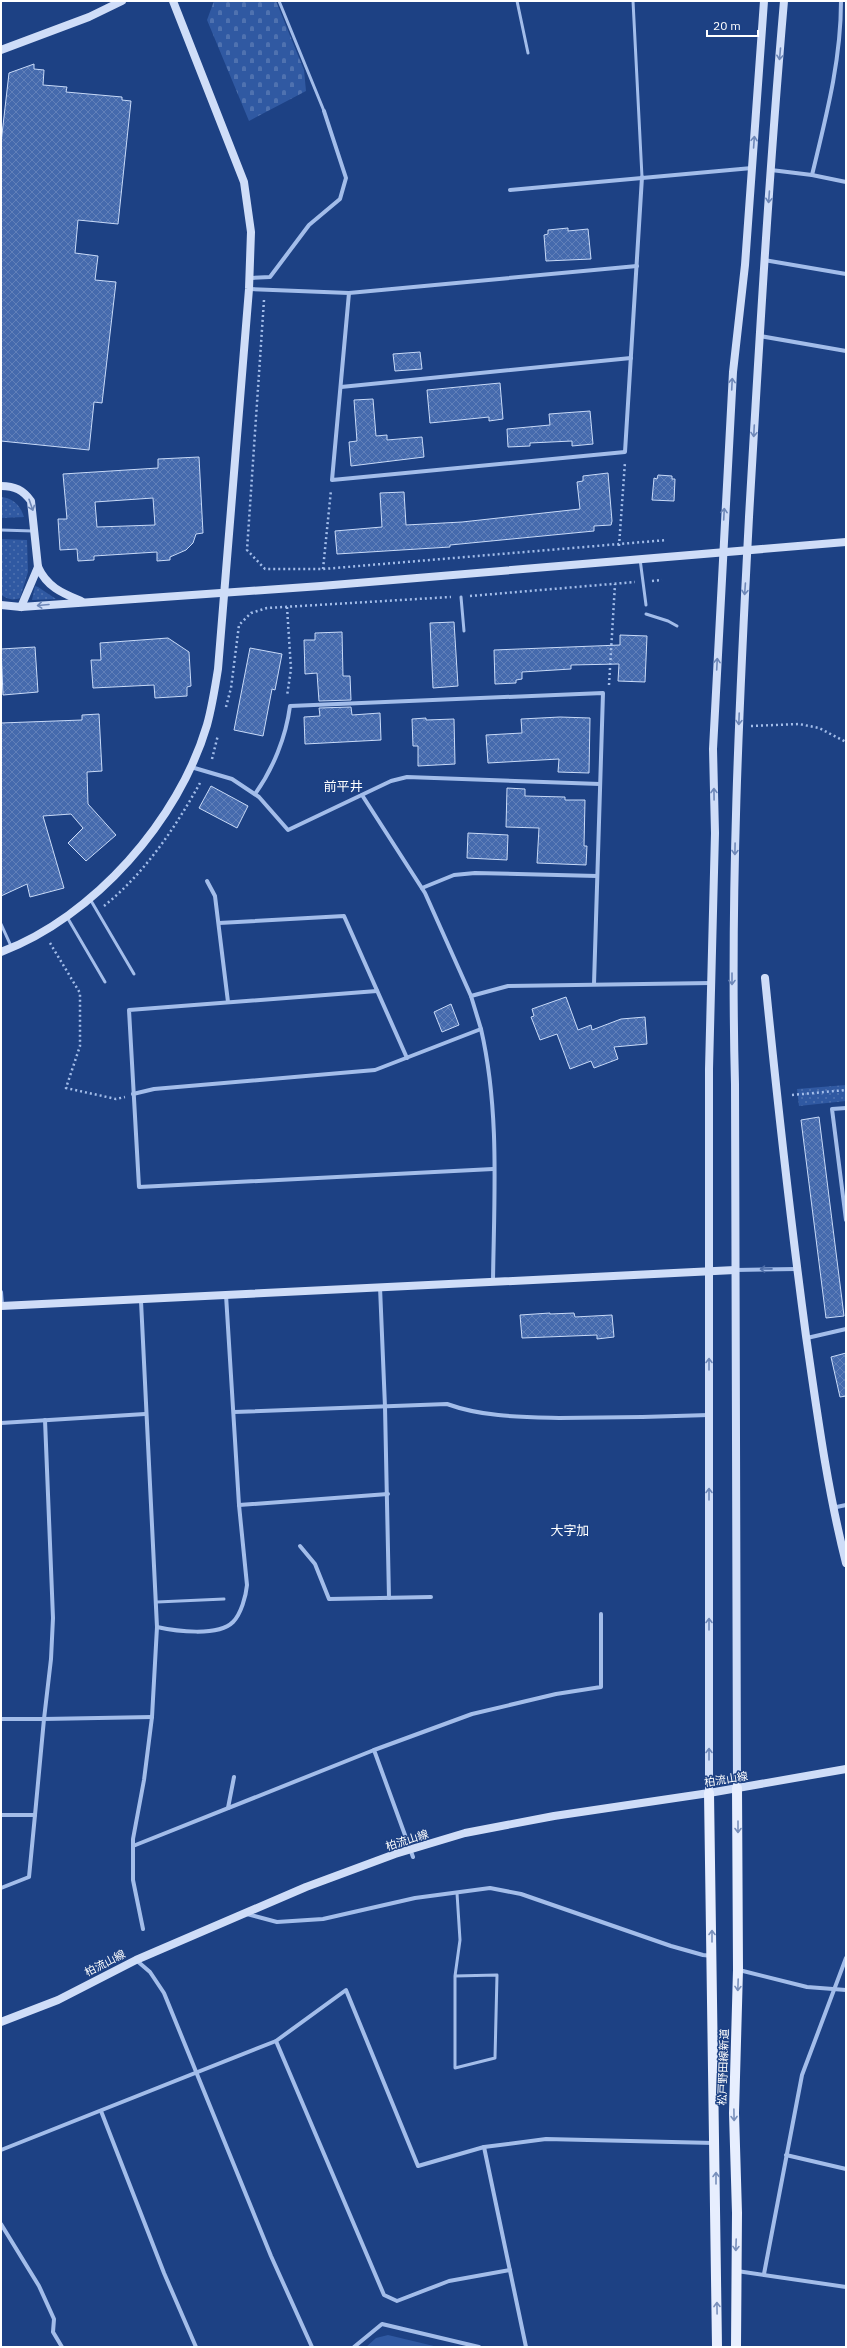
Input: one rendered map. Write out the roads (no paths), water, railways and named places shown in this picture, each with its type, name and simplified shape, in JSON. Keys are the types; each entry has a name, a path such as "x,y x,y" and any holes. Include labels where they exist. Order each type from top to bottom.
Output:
{"main road":[{"name":"松戸野田線新道","path":"736,2347 735,2271 737,2213 734,2113 738,1970 737,1788"},
{"name":"松戸野田線新道","path":"710,1793 716,2142 717,2347"}],"street":[{"path":"1,50 89,17 122,1"},
{"path":"1,952 67,917 90,899 120,871 165,814 191,767 206,727 213,698 218,669 250,289 251,232 244,182 173,1"},
{"path":"710,1793 709,1270 715,833 713,749 722,553 733,372 745,265 764,1"},
{"path":"737,1788 735,1270 732,979 738,726 759,336 784,1"},
{"path":"812,175 837,64 841,29 841,1"},
{"path":"250,278 270,277 309,225 340,199 346,178 324,111"},
{"path":"510,190 752,168"},
{"path":"771,170 812,175 846,182"},
{"path":"349,293 332,480 625,452 642,177"},
{"path":"764,260 846,274"},
{"path":"250,289 349,293 637,266"},
{"path":"759,336 846,351"},
{"path":"341,387 630,358"},
{"path":"1,486 17,488 26,494 31,501 38,567 47,583 82,602"},
{"path":"1,605 21,607 224,592 846,542"},
{"path":"21,607 38,567"},
{"path":"256,794 276,759 290,706 604,693 594,984"},
{"path":"191,767 232,779 256,794 288,830 391,781 407,777 423,776 600,784"},
{"path":"362,795 422,888 471,996 482,1029 489,1064 493,1096 493,1281"},
{"path":"422,888 454,875 475,873 597,876"},
{"path":"207,881 215,896 228,1002"},
{"path":"219,923 344,916 407,1058"},
{"path":"765,978 780,1133 796,1269 832,1508 846,1563"},
{"path":"471,996 508,986 712,982"},
{"path":"377,991 129,1010 139,1187 493,1169"},
{"path":"133,1094 154,1089 375,1070 482,1029"},
{"path":"846,1108 832,1109 846,1220"},
{"path":"1,1292 2,1306 141,1301 226,1295 709,1270 796,1269"},
{"path":"380,1287 388,1494 389,1598"},
{"path":"157,1627 174,1630 200,1631 219,1629 233,1622 246,1595 247,1585 238,1505 234,1412 226,1295"},
{"path":"141,1301 145,1414 157,1602 152,1717 133,1846 133,1880 143,1929"},
{"path":"806,1338 846,1330"},
{"path":"234,1412 447,1404 462,1410 506,1416 546,1418 709,1415"},
{"path":"1,1423 145,1414"},
{"path":"1,1888 29,1877 54,1618 44,1420"},
{"path":"238,1505 388,1494"},
{"path":"832,1508 846,1506"},
{"path":"300,1546 315,1564 329,1599 431,1597"},
{"path":"133,1846 374,1750 472,1714 556,1694 601,1687 601,1614"},
{"path":"1,1719 152,1717"},
{"path":"374,1750 412,1853"},
{"name":"柏流山線","path":"1,2022 58,2000 136,1960 306,1888 412,1853 465,1833 546,1817 710,1793 846,1769"},
{"path":"228,1808 234,1777"},
{"path":"1,1815 35,1815"},
{"path":"246,1914 277,1922 323,1919 415,1898 490,1888 521,1894 671,1946 703,1956 712,1956"},
{"path":"764,2274 802,2075 846,1958"},
{"path":"136,1960 150,1972 164,1994 271,2256 312,2347"},
{"path":"738,1970 807,1987 846,1990"},
{"path":"1,2150 197,2074 276,2041 346,1990 418,2166 484,2147 546,2139 716,2142"},
{"path":"276,2041 384,2295 397,2301 449,2281 510,2270"},
{"path":"101,2111 164,2273 196,2347"},
{"path":"484,2147 526,2347"},
{"path":"786,2155 846,2169"},
{"path":"1,2226 39,2286 54,2319 53,2332 62,2347"},
{"path":"735,2271 846,2287"},
{"path":"354,2347 382,2324 479,2347"}],"lane":[{"path":"279,1 324,111"},
{"path":"518,1 528,53"},
{"path":"633,1 642,177"},
{"path":"1,530 35,531"},
{"path":"640,559 646,605"},
{"path":"461,597 464,631"},
{"path":"646,614 668,620 677,626"},
{"path":"90,899 134,974"},
{"path":"67,917 105,982"},
{"path":"1,924 11,948"},
{"path":"157,1602 224,1599"},
{"path":"455,1976 497,1975 495,2058 456,2068 455,1976 460,1940 457,1893"}],"district":[{"name":"前平井","path":"343,786"},
{"name":"大字加","path":"570,1530"}]}
